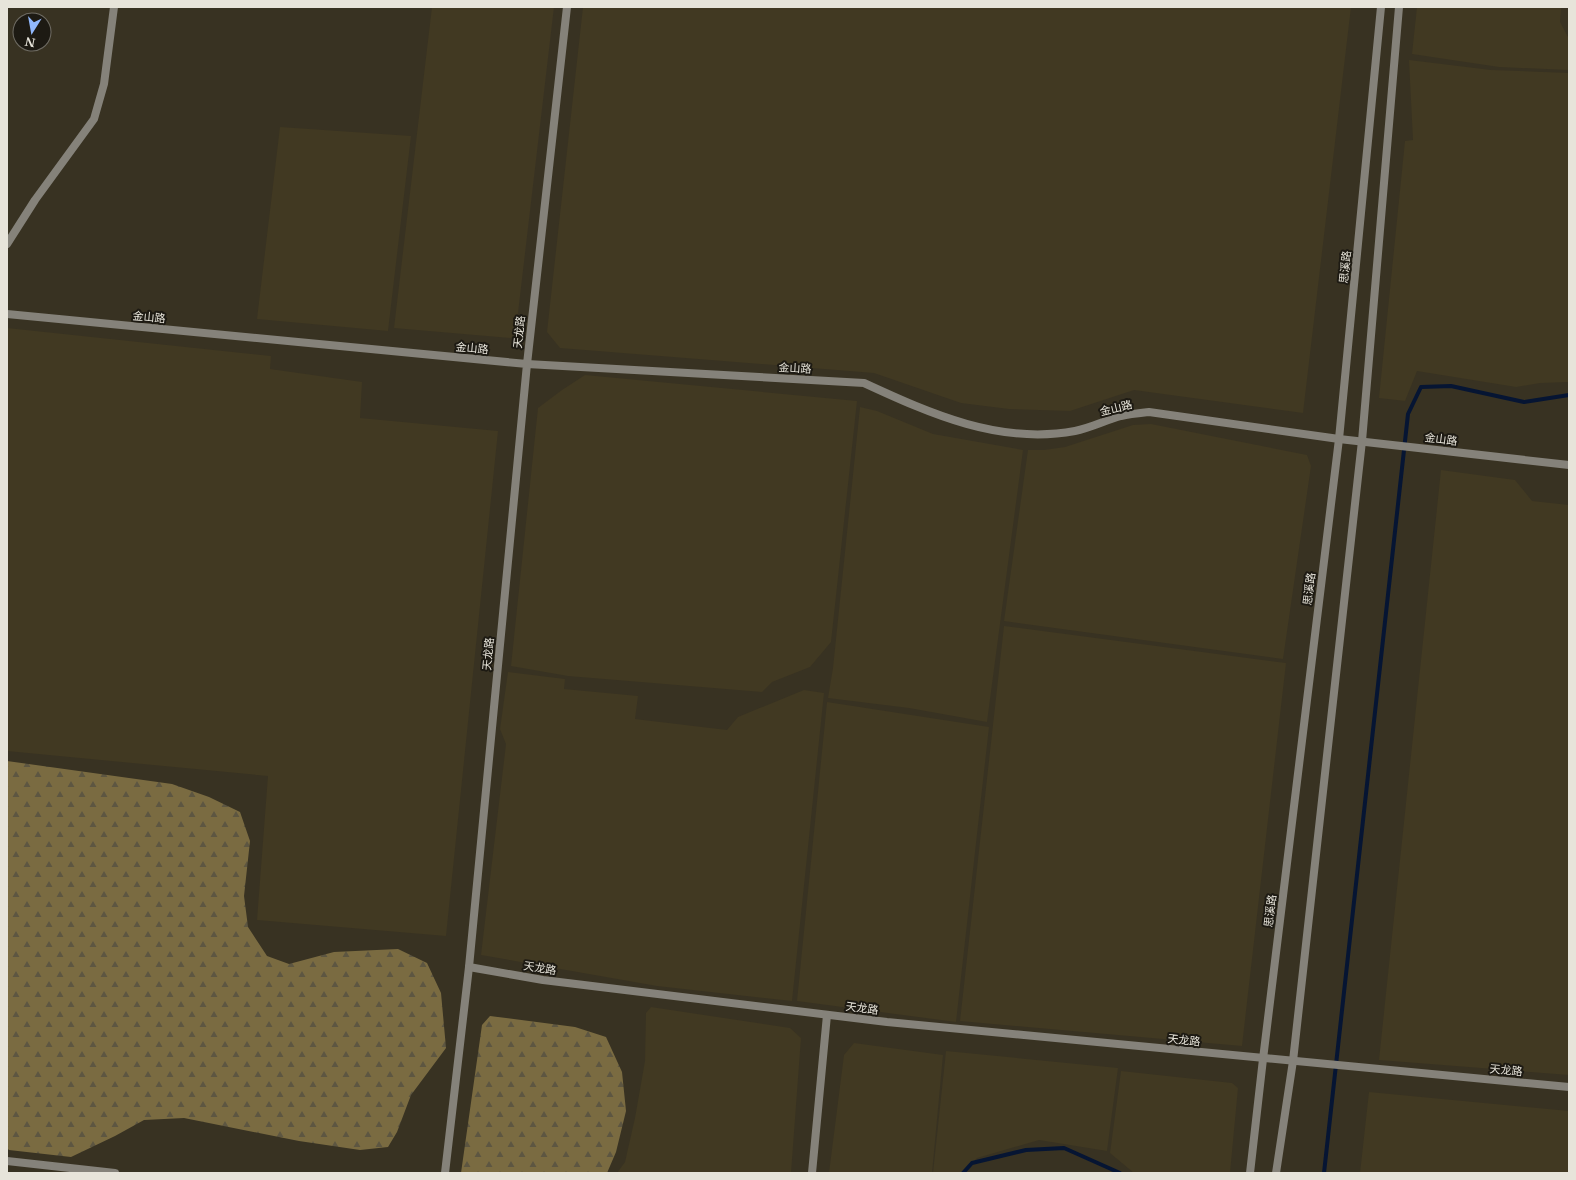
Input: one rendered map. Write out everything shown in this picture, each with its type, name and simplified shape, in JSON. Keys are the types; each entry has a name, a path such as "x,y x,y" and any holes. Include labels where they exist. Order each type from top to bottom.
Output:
{"street":[{"path":"7,244 35,200 94,119 104,84 114,7"},
{"name":"天龙路","path":"567,7 527,364 469,967 543,980 887,1022 1569,1087"},
{"name":"思溪路","path":"1250,1173 1339,439 1381,7"},
{"path":"1276,1173 1293,1061 1362,441 1399,7"},
{"name":"金山路","path":"7,314 527,364 864,383 914,406 970,426 1025,435 1075,431 1121,416 1148,412 1339,439 1395,444 1569,465"},
{"path":"445,1173 469,967"},
{"path":"812,1173 827,1015"},
{"path":"7,1160 115,1173"}],"shaded area":[{"path":"432,7 554,7 516,330 511,338 394,328"},
{"path":"583,7 1351,7 1303,413 1134,390 1070,411 1009,409 961,403 874,373 560,348 547,332"},
{"path":"1417,7 1561,7 1560,22 1569,39 1569,70 1499,67 1412,54"},
{"path":"1409,60 1491,70 1569,73 1569,382 1540,383 1516,387 1417,371 1405,401 1379,398 1405,141 1413,140"},
{"path":"280,127 411,136 388,331 257,319"},
{"path":"7,328 271,356 270,369 362,382 360,418 498,431 446,936 257,920 268,776 7,751"},
{"path":"585,375 857,401 831,642 810,667 772,682 762,692 568,676 511,666 538,408"},
{"path":"860,407 877,411 933,434 1023,450 987,722 909,708 828,698 833,668"},
{"path":"1151,424 1307,455 1311,466 1283,659 1004,621 1028,450 1044,450 1065,447 1133,425"},
{"path":"1441,470 1515,480 1532,501 1569,505 1569,1075 1379,1060"},
{"path":"1004,626 1286,663 1242,1046 960,1021"},
{"path":"508,672 565,679 564,689 638,696 635,719 727,730 738,717 804,690 824,693 792,1001 657,986 481,955 506,744 500,729"},
{"path":"827,702 989,727 956,1022 797,1001"},
{"path":"651,1007 790,1028 801,1038 791,1173 617,1173 625,1162 635,1118 645,1061 646,1013"},
{"path":"854,1043 943,1055 932,1173 829,1173 844,1055"},
{"path":"946,1051 1118,1068 1107,1151 1039,1140 977,1158 962,1173 933,1173"},
{"path":"1121,1071 1232,1083 1238,1088 1230,1173 1134,1173 1110,1153"},
{"path":"1369,1092 1569,1111 1569,1173 1360,1173"}],"green space":[{"path":"7,761 172,784 209,797 240,812 250,841 244,896 248,927 267,956 289,964 334,952 398,949 427,963 441,993 446,1048 411,1095 397,1132 388,1147 360,1150 299,1141 184,1118 144,1120 71,1157 9,1150 7,1148"},
{"path":"490,1016 575,1027 606,1037 622,1072 626,1111 616,1152 607,1173 461,1173 482,1025"}],"waterway":[{"path":"1324,1173 1408,414 1421,387 1451,386 1524,402 1569,395"},
{"path":"963,1173 972,1163 1026,1150 1064,1148 1120,1173"}]}
